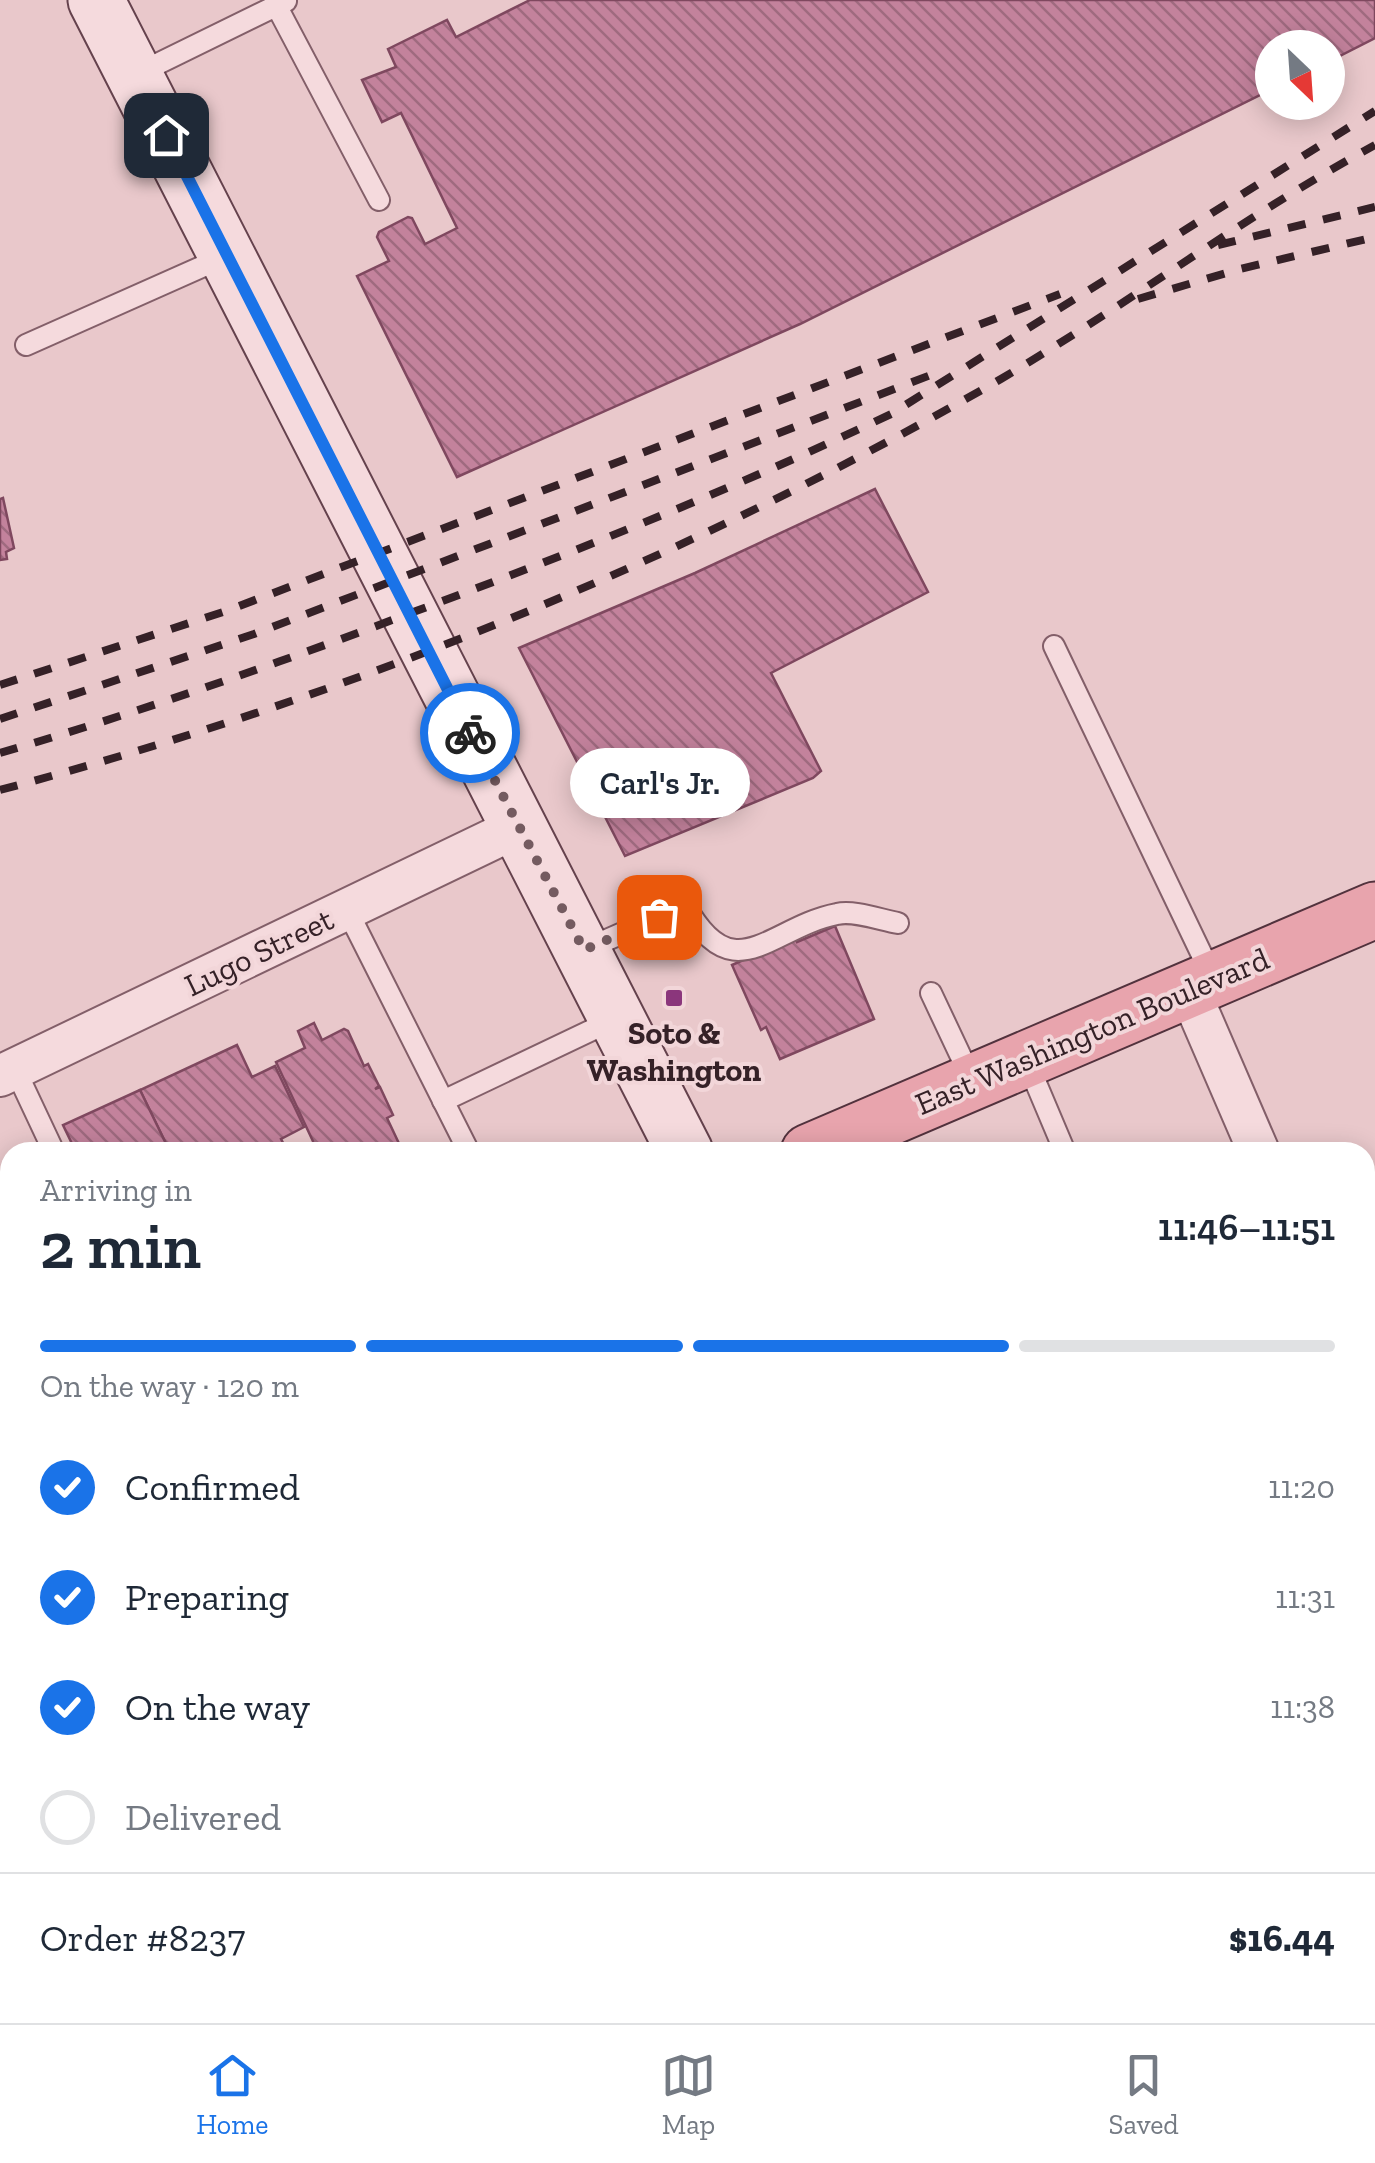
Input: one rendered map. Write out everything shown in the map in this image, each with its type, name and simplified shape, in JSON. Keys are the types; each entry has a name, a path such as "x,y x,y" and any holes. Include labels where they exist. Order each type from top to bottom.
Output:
{"main road":[{"path":"96,0 680,1142"},
{"name":"East Washington Boulevard","path":"847,1142 973,1082 1375,910"}],"street":[{"name":"Lugo Street","path":"8,1072 518,828"},
{"path":"1202,985 1255,1142"}],"lane":[{"path":"135,75 281,3 379,200"},
{"path":"26,346 228,256"},
{"path":"1054,646 1202,985"},
{"path":"685,906 696,924 723,949 743,951 839,913 898,923"},
{"path":"347,910 464,1142"},
{"path":"584,950 659,917"},
{"path":"931,993 973,1082"},
{"path":"443,1101 618,1018"},
{"path":"1026,1060 1061,1142"},
{"path":"8,1072 48,1142"}],"building":[{"path":"530,0 1375,0 1375,38 1345,53 1345,30 1255,30 1255,97 800,324 457,477 357,276 389,261 377,237 379,232 408,217 425,244 457,228 401,113 382,122 362,80 396,67 388,49 447,20 456,37"},
{"path":"875,489 928,592 771,673 821,771 813,778 625,856 519,648 695,573"},
{"path":"3,498 14,548 6,552 7,559 0,560 0,499"},
{"path":"835,926 874,1019 780,1059 766,1027 761,1030 732,965 795,937 797,942"},
{"path":"314,1023 322,1040 344,1029 348,1031 364,1066 368,1064 379,1086 375,1089 380,1087 393,1115 387,1118 398,1142 313,1142 276,1062 305,1048 298,1031"},
{"path":"237,1045 252,1077 275,1066 304,1127 281,1139 283,1142 165,1142 140,1090"},
{"path":"140,1090 165,1142 71,1142 63,1125"}],"railway":[{"path":"0,753 261,668 536,565 774,468 891,414 1375,111"},
{"path":"0,790 250,715 373,672 494,625 733,520 849,462 1016,370 1271,206 1375,145"},
{"path":"1218,245 1375,207"},
{"path":"1138,299 1240,269 1375,237"},
{"path":"0,685 226,611 1060,294"},
{"path":"0,719 254,634 936,373"}],"way so far":[{"path":"470,733 584,950 659,917"}],"place":[{"name":"Carl's Jr.","path":"659,917"},
{"name":"Soto & Washington","path":"674,998"}],"route":[{"path":"166,135 470,733"}]}
